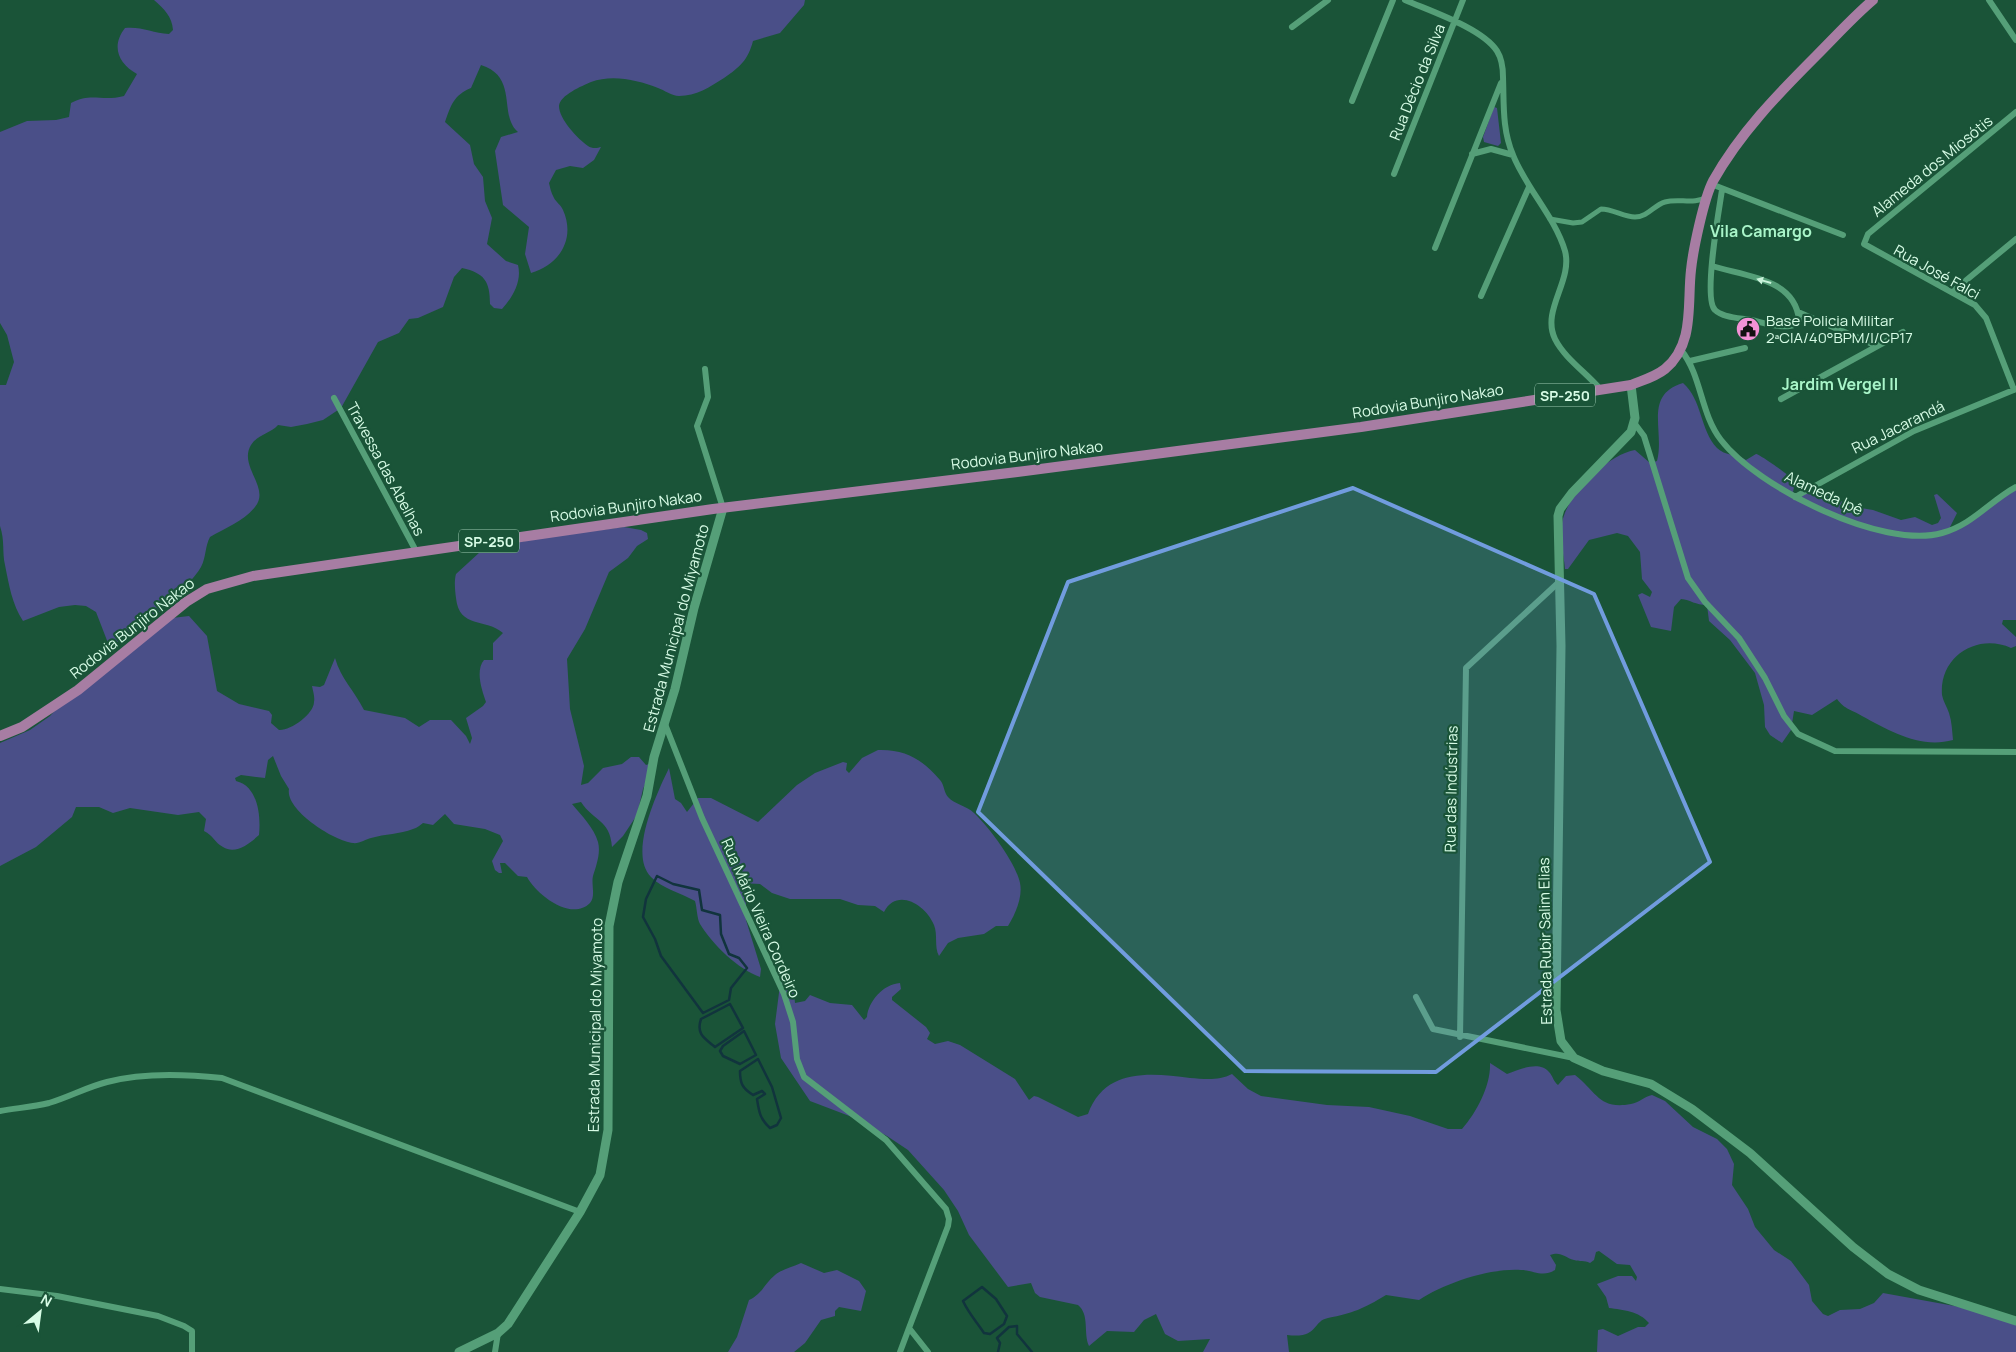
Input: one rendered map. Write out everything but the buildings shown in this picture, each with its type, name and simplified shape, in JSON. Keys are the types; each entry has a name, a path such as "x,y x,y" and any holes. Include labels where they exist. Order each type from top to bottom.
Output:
{"main road":[{"name":"Rodovia Bunjiro Nakao","path":"1,735 22,727 78,690 186,602 207,589 252,576 723,508 1360,427 1631,385 1657,376 1667,368 1681,350 1686,337 1691,269 1697,235 1712,184 1732,150 1756,117 1873,0"}],"street":[{"path":"1292,27 1328,0"},
{"path":"1352,101 1393,0"},
{"path":"1405,0 1454,22 1490,43 1497,52 1502,64 1502,111 1505,132 1513,155 1529,187 1549,219 1565,251 1566,262 1550,322 1552,332 1564,352 1601,390"},
{"name":"Rua Décio da Silva","path":"1394,174 1463,0"},
{"path":"1989,0 2016,40"},
{"path":"1435,248 1503,77"},
{"name":"Alameda dos Miosótis","path":"1864,239 2016,112"},
{"path":"1472,154 1491,149 1513,155"},
{"path":"1712,184 1722,190 1843,235"},
{"path":"1481,296 1529,187"},
{"path":"1712,266 1783,289 1791,297 1798,312 1799,320 1792,326 1777,325 1717,312 1711,302 1712,266 1722,190"},
{"path":"1549,219 1573,223 1582,222 1601,209 1616,210 1629,217 1637,217 1643,216 1667,201 1697,202 1708,196"},
{"name":"Rua José Falci","path":"1864,239 1864,244 1868,248 1975,306 1986,318 2015,390"},
{"path":"1952,292 2016,239"},
{"path":"1798,312 1877,346"},
{"path":"1782,399 1903,332"},
{"path":"1690,361 1745,348"},
{"name":"Alameda Ipê","path":"1681,350 1690,361 1711,423 1721,440 1753,468 1795,496 1828,512 1878,530 1922,536 1941,534 1962,526 2016,488"},
{"path":"705,369 708,397 697,426 723,508"},
{"path":"1631,385 1635,424 1644,436 1688,578 1705,602 1739,638 1765,678 1784,716 1798,734 1835,751 2016,752"},
{"name":"Rua Jacarandá","path":"1795,496 1914,431 2015,390"},
{"name":"Travessa das Abelhas","path":"334,398 416,551"},
{"name":"Estrada Rubir Salim Elias","path":"1574,1058 1566,1050 1562,1041 1556,1010 1561,646 1558,516 1560,509 1631,432 1635,424"},
{"name":"Estrada Municipal do Miyamoto","path":"459,1352 498,1334 516,1313 580,1212 600,1175 608,1130 609,926 612,903 647,796 654,757 686,649 701,582 723,508"},
{"name":"Rua das Indústrias","path":"1460,1036 1466,668 1559,582"},
{"name":"Rua Mário Vieira Cordeiro","path":"664,723 702,818 784,994 792,1022 797,1059 804,1077 886,1140 946,1209 949,1218 948,1226 900,1352"},
{"path":"1416,997 1433,1029 1574,1058 1603,1070 1650,1084 1692,1109 1750,1152 1853,1247 1888,1274 1919,1290 2016,1321"},
{"path":"0,1111 37,1106 92,1086 130,1078 180,1074 222,1078 580,1212"},
{"path":"0,1289 57,1296 172,1320 192,1331 192,1352"},
{"path":"909,1328 928,1352"},
{"path":"495,1352 498,1334"}],"highlighted area":[{"path":"1353,488 1594,594 1710,862 1436,1072 1245,1071 978,812 1068,582"}],"shaded area":[{"path":"154,0 805,0 804,5 780,33 753,41 749,53 739,66 730,74 697,93 676,96 642,83 608,78 587,84 572,91 563,98 559,106 560,111 570,128 588,146 593,148 601,147 594,160 583,168 570,166 556,170 549,183 553,196 562,208 567,221 566,241 557,257 550,264 531,273 525,254 529,227 503,205 495,151 501,137 518,132 512,125 509,116 504,87 500,78 493,71 481,65 471,88 457,97 449,110 445,122 470,145 474,164 483,177 485,201 492,218 487,244 506,261 518,265 518,283 510,299 502,309 494,308 490,304 489,290 485,280 476,273 462,268 454,277 443,307 418,318 409,319 399,333 378,342 341,408 323,420 291,427 278,425 257,438 251,445 248,453 248,461 259,492 259,500 255,507 240,520 210,537 201,567 174,599 135,632 113,644 108,643 96,612 86,606 59,607 23,621 19,615 8,580 0,526 0,385 6,385 14,362 7,335 0,323 0,132 27,121 56,120 69,117 71,103 78,100 124,96 137,74 125,65 119,54 118,41 125,28 169,34 173,30 169,17"},
{"path":"1494,107 1497,108 1501,143 1498,146 1484,142 1483,137"},
{"path":"1683,383 1694,397 1711,441 1720,451 1746,460 1756,454 1763,458 1793,480 1793,492 1796,496 1814,492 1824,494 1855,507 1873,510 1901,520 1915,517 1932,525 1938,523 1941,518 1934,495 1937,494 1957,513 1950,527 1952,530 2016,488 2016,620 2003,620 2002,624 2016,637 2016,646 2011,648 1998,644 1986,644 1974,646 1963,651 1947,669 1943,681 1942,695 1950,716 1953,740 1929,742 1894,733 1848,709 1837,699 1812,715 1794,711 1791,730 1782,743 1770,735 1765,727 1764,705 1755,673 1730,640 1709,621 1707,605 1681,599 1674,607 1671,631 1651,627 1638,595 1642,593 1650,597 1652,592 1642,579 1640,552 1628,536 1617,533 1589,540 1568,569 1565,569 1561,528 1565,512 1572,500 1580,488 1601,468 1612,459 1624,453 1635,450 1650,463 1657,461 1659,450 1659,405 1663,396 1671,389"},
{"path":"624,527 647,533 648,539 637,546 628,558 609,572 585,629 567,659 570,709 584,766 581,785 588,783 603,768 622,764 631,757 639,757 646,765 655,762 643,789 637,815 623,836 612,847 611,838 604,825 581,802 572,804 591,827 599,846 593,879 593,897 590,903 582,908 564,908 555,904 538,891 527,877 518,876 505,863 500,863 502,873 499,873 495,870 492,861 503,841 500,835 485,829 454,824 445,814 433,825 423,823 408,831 376,837 358,843 334,837 312,823 295,806 273,756 268,760 265,778 241,775 235,778 236,781 249,789 253,795 259,819 259,835 243,847 233,850 220,845 204,831 206,819 199,812 178,815 130,808 113,813 99,807 76,807 72,817 36,847 0,866 0,743 30,730 50,716 81,682 172,618 189,616 207,636 217,691 239,704 269,711 272,715 271,723 279,730 295,725 310,712 314,700 312,686 320,687 324,685 335,658 341,672 364,710 405,718 419,727 430,720 451,720 466,736 470,744 472,738 466,718 486,702 480,681 481,664 484,660 493,660 493,643 503,633 496,628 474,622 462,614 458,608 456,598 456,574 480,552 537,538"},
{"path":"878,750 897,751 927,766 940,780 948,797 974,813 994,836 1008,856 1021,888 1016,911 1008,926 996,926 984,934 958,938 948,943 939,956 934,925 925,911 911,902 896,901 884,912 875,906 858,905 840,899 790,899 772,893 760,884 742,883 746,903 746,920 761,969 760,977 735,962 705,932 699,922 695,901 656,881 645,867 642,854 643,839 652,807 669,768 675,799 681,803 687,812 698,798 711,798 758,822 797,785 815,773 843,762 847,763 846,770 849,773 862,758"},
{"path":"781,977 794,993 795,1003 805,1001 810,995 830,1003 852,1005 864,1020 867,1017 873,1000 882,990 900,983 901,989 892,997 892,1000 926,1027 930,1033 927,1039 935,1044 948,1041 960,1045 1015,1079 1029,1100 1034,1096 1038,1097 1078,1117 1088,1114 1096,1099 1105,1088 1117,1081 1145,1075 1211,1079 1222,1078 1232,1074 1248,1089 1261,1096 1327,1105 1369,1107 1410,1116 1448,1129 1462,1129 1473,1115 1486,1089 1490,1063 1507,1074 1534,1066 1545,1068 1558,1085 1566,1076 1575,1075 1599,1098 1612,1104 1634,1103 1652,1095 1665,1101 1693,1127 1717,1139 1727,1149 1734,1164 1732,1185 1748,1209 1755,1227 1774,1250 1791,1261 1809,1285 1812,1301 1823,1314 1828,1316 1840,1310 1860,1309 1874,1303 1883,1293 1971,1309 2016,1323 2016,1352 1597,1352 1598,1330 1603,1329 1618,1336 1638,1327 1645,1327 1649,1323 1636,1314 1625,1310 1609,1308 1606,1297 1597,1284 1618,1276 1632,1276 1636,1281 1637,1277 1630,1265 1617,1264 1599,1251 1596,1252 1594,1260 1590,1263 1554,1254 1550,1255 1556,1265 1555,1270 1550,1272 1542,1274 1526,1270 1495,1271 1454,1283 1419,1300 1386,1295 1358,1310 1323,1320 1310,1332 1297,1336 1287,1335 1289,1352 1203,1352 1210,1339 1178,1341 1165,1334 1156,1314 1144,1320 1134,1332 1107,1331 1089,1346 1082,1309 1078,1305 1040,1297 1035,1293 1031,1283 1008,1287 969,1235 958,1211 944,1190 908,1150 852,1117 810,1101 781,1058 775,1024"},
{"path":"801,1263 824,1273 837,1270 859,1281 866,1291 861,1311 839,1307 835,1311 835,1316 821,1320 805,1343 794,1352 728,1352 737,1337 749,1300 778,1273"}],"waterway":[{"path":"657,876 673,884 699,890 702,910 720,915 721,934 729,954 739,958 747,968 731,988 729,1000 703,1013 661,956 655,939 643,917 646,899 657,876"},
{"path":"730,1004 743,1028 715,1047 700,1032 701,1019 730,1004"},
{"path":"744,1031 756,1055 740,1064 723,1056 720,1051 723,1046 744,1031"},
{"path":"758,1059 772,1087 781,1118 777,1125 770,1128 764,1122 758,1108 757,1099 765,1094 762,1091 753,1095 746,1090 740,1079 740,1071 758,1059"},
{"path":"982,1287 996,1299 1007,1316 1004,1324 990,1334 984,1333 963,1301 982,1287"},
{"path":"998,1352 1000,1343 997,1338 1009,1327 1017,1326 1017,1334 1032,1352"}],"place":[{"name":"Base Policia Militar 2ªCIA/40°BPM/I/CP17","path":"1748,329"}],"district":[{"name":"Vila Camargo","path":"1761,231"},
{"name":"Jardim Vergel II","path":"1840,384"}]}
